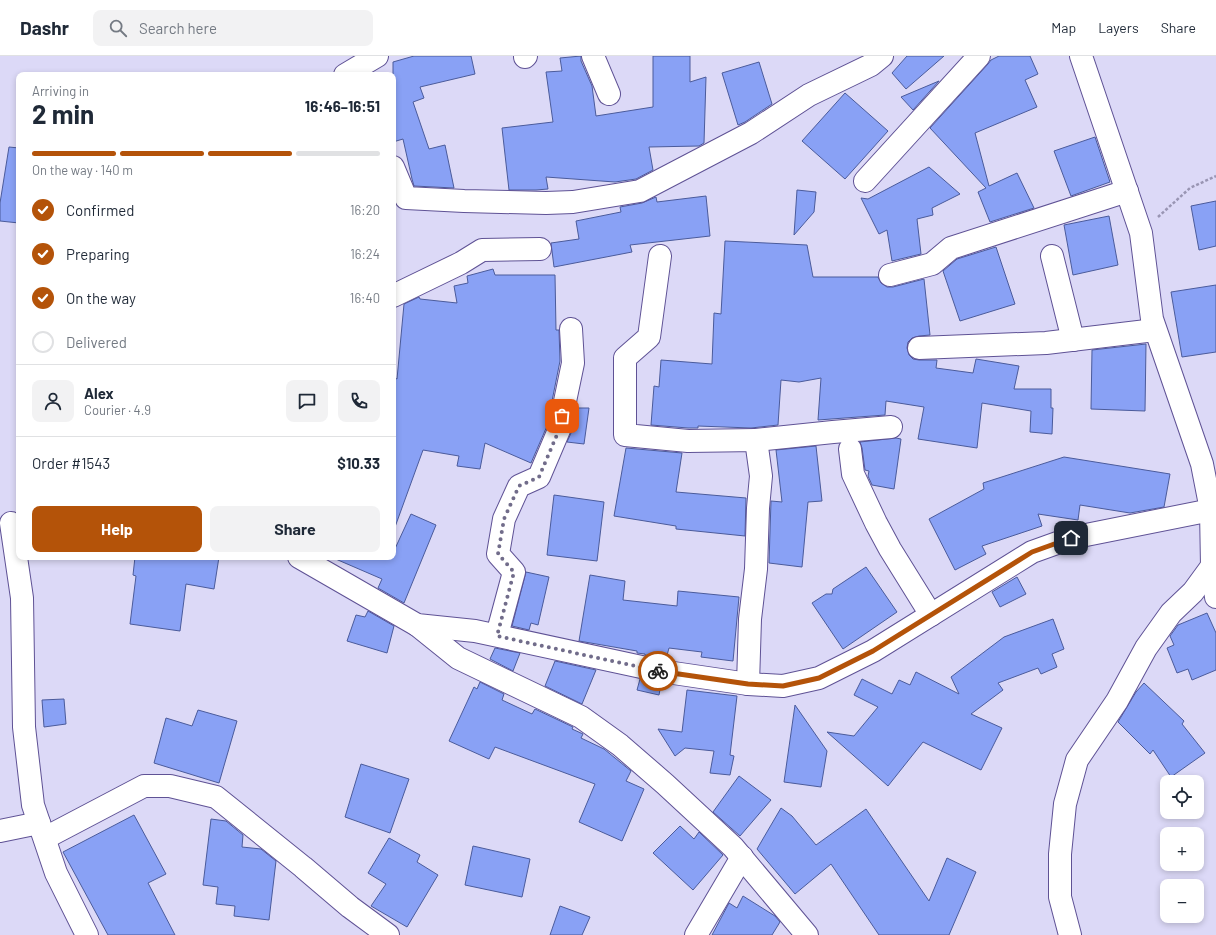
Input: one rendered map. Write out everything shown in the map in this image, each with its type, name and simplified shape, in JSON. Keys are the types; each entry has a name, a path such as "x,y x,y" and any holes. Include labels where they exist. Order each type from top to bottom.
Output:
{"street":[{"path":"349,72 377,56"},
{"path":"593,56 609,94"},
{"path":"396,174 406,198 546,203 573,202 640,191 751,133 809,95 871,65 882,56"},
{"path":"865,181 979,56"},
{"path":"1081,56 1141,233 1152,319 1202,464 1214,515 1212,566 1216,597"},
{"path":"890,275 932,264 951,248 1127,191"},
{"path":"396,295 461,263 482,250 540,249"},
{"path":"660,256 648,337 625,358 625,435 688,441 756,440 891,427"},
{"path":"1052,256 1073,340"},
{"path":"497,636 514,572 498,554 504,519 519,486 539,477 559,430 573,363 571,329"},
{"path":"919,348 1046,343 1155,330"},
{"path":"748,684 750,619 756,569 758,508 761,476 756,440"},
{"path":"850,449 853,474 876,522 890,550 931,615"},
{"path":"417,625 475,630 660,671 748,684 783,686 819,678 873,651 1032,552 1071,538 1214,515"},
{"path":"10,524 22,598 24,727 33,804 56,873 87,935"},
{"path":"304,560 417,625 458,658 581,716 620,745 660,779 733,847 807,935"},
{"path":"1070,935 1060,897 1060,854 1065,804 1077,760 1117,701 1146,648 1171,613 1193,592 1212,566"},
{"path":"0,831 42,831 144,786 170,786 216,797 350,907 388,935"},
{"path":"696,935 742,857"}],"path":[{"path":"1141,233 1190,188 1216,176"}],"building":[{"path":"414,56 471,56 475,74 420,87 424,98 413,102 429,149 445,145 454,188 414,186 403,139 396,141 396,72 393,72 393,62"},
{"path":"581,56 581,61 592,86 596,116 653,107 653,56 690,56 690,82 706,77 704,143 699,146 649,147 653,170 636,179 615,182 546,177 548,189 509,190 502,128 553,122 546,72 562,71 560,58"},
{"path":"907,56 944,56 906,89 892,73"},
{"path":"999,56 1030,56 1038,74 1025,80 1037,107 975,133 989,186 1017,173 1034,208 990,222 978,192 986,188 930,128 991,60"},
{"path":"759,62 772,104 738,125 722,73"},
{"path":"939,81 913,110 901,97"},
{"path":"845,93 888,131 845,179 802,141"},
{"path":"1095,137 1110,182 1071,196 1054,151"},
{"path":"9,147 16,148 16,223 0,221 0,203"},
{"path":"929,167 960,194 932,208 933,215 917,219 921,254 892,261 887,230 879,234 861,198 868,199"},
{"path":"797,190 816,192 814,212 794,235"},
{"path":"706,196 710,236 630,245 632,252 554,267 551,243 579,239 576,221 621,212 620,207 642,203 656,197 657,202"},
{"path":"1216,201 1216,246 1199,250 1191,206"},
{"path":"1109,216 1118,265 1073,275 1064,225"},
{"path":"725,241 807,245 813,277 878,277 881,283 887,287 893,287 924,279 930,335 912,338 908,342 907,348 909,355 913,359 937,360 936,368 973,373 976,359 1019,366 1014,389 1051,389 1051,408 1053,408 1052,434 1030,432 1031,411 982,403 977,448 918,439 924,407 886,401 885,415 818,420 821,378 799,382 781,380 778,425 751,428 698,426 698,428 688,428 651,425 654,386 659,387 661,360 712,364 714,313 721,314"},
{"path":"996,247 1015,304 960,321 943,271 957,259"},
{"path":"493,269 495,275 555,275 556,330 559,330 560,361 547,426 531,463 485,443 480,469 457,466 459,456 423,450 396,524 396,378 404,304 419,297 420,299 457,303 454,286 468,283 467,276"},
{"path":"1216,285 1216,352 1182,357 1171,292"},
{"path":"1146,344 1145,411 1091,409 1092,350"},
{"path":"576,408 589,408 584,444 567,442 571,433"},
{"path":"896,438 901,439 894,489 872,485 868,476 869,471 865,470 860,442"},
{"path":"816,446 822,501 808,502 802,567 769,563 771,501 782,502 776,450"},
{"path":"626,448 682,453 676,492 746,498 745,536 676,529 676,526 614,516"},
{"path":"1064,457 1170,474 1164,507 1130,513 1080,505 1078,520 1038,514 1042,526 982,546 986,554 955,570 929,519 984,489 983,483"},
{"path":"554,495 604,502 597,561 547,555"},
{"path":"411,514 436,525 404,603 378,588 382,579 338,560 396,560 396,546"},
{"path":"135,560 219,560 214,589 186,584 180,631 130,624 136,576 133,575"},
{"path":"866,567 897,612 843,649 812,603 826,594 832,594 833,589"},
{"path":"526,572 549,577 538,625 531,623 529,630 512,626"},
{"path":"590,575 625,581 623,600 677,606 678,591 739,597 733,661 701,657 702,652 669,648 666,659 637,653 637,651 579,641"},
{"path":"1017,577 1026,594 1000,607 992,592"},
{"path":"368,611 394,626 387,653 347,641 356,615 365,617"},
{"path":"1207,613 1216,633 1216,670 1192,680 1188,669 1177,673 1167,648 1174,645 1170,636 1178,625"},
{"path":"1053,619 1064,649 1052,654 1057,667 1041,674 1038,668 998,683 1003,690 971,714 1002,728 981,770 923,742 888,786 827,732 854,736 878,707 854,695 862,679 892,694 899,680 910,685 916,672 959,694 951,677 1004,637"},
{"path":"495,648 520,653 513,671 490,659"},
{"path":"555,661 596,670 582,704 545,686"},
{"path":"640,679 661,684 659,695 637,690"},
{"path":"480,682 504,694 502,700 532,714 535,709 573,727 572,729 583,734 581,738 604,749 631,771 626,781 644,789 622,841 579,822 595,784 495,747 489,759 449,741 474,687 477,689"},
{"path":"1144,683 1184,721 1182,724 1205,753 1174,775 1170,775 1153,750 1150,754 1118,722 1136,692"},
{"path":"687,690 737,696 730,755 734,756 730,775 710,773 714,751 685,748 675,756 658,729 682,732"},
{"path":"64,699 66,724 44,727 42,700"},
{"path":"795,705 827,751 821,787 784,782"},
{"path":"198,710 237,721 219,783 154,763 166,718 192,726"},
{"path":"361,764 409,779 390,833 345,817"},
{"path":"739,776 771,800 740,836 713,812"},
{"path":"781,808 792,816 816,845 866,809 929,901 947,858 976,872 949,935 879,935 831,864 795,894 757,849"},
{"path":"134,815 166,874 148,883 175,935 108,935 63,852"},
{"path":"211,819 226,821 243,835 242,847 261,849 276,861 269,920 234,916 235,906 216,904 218,887 203,885"},
{"path":"680,826 694,839 699,832 723,855 693,890 653,853"},
{"path":"389,838 420,855 417,862 438,875 407,927 371,906 386,884 368,873"},
{"path":"473,846 530,859 522,897 465,885"},
{"path":"743,896 775,916 780,922 772,935 712,935 729,903 737,908"},
{"path":"560,906 590,917 582,935 550,935"}],"way so far":[{"path":"562,416 559,430 539,477 519,486 504,519 498,554 514,572 497,636 658,671"}],"route":[{"path":"658,671 748,684 783,686 819,678 873,651 1032,552 1071,538"}]}
